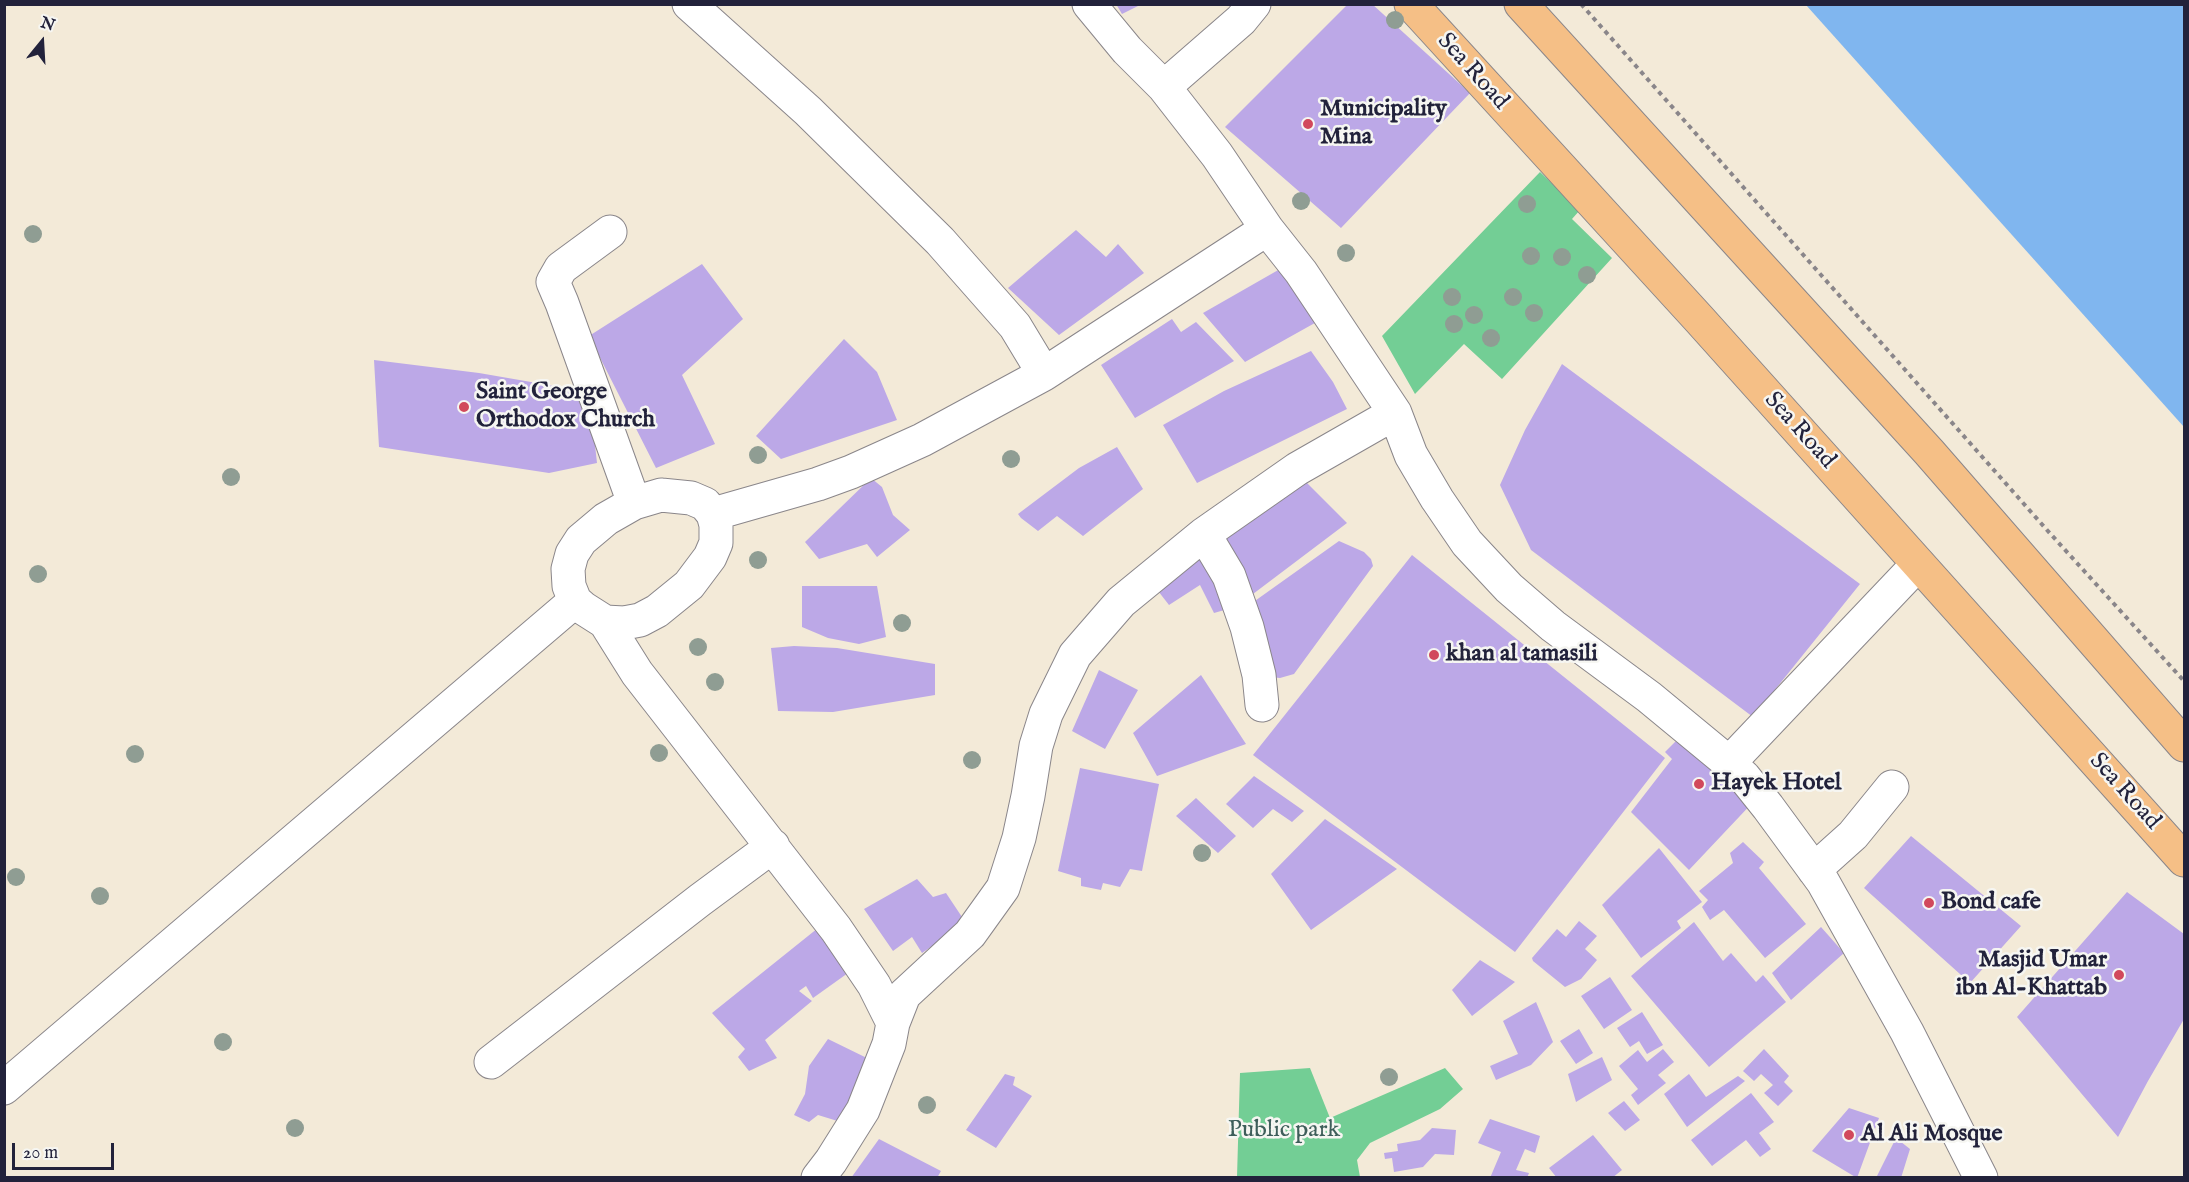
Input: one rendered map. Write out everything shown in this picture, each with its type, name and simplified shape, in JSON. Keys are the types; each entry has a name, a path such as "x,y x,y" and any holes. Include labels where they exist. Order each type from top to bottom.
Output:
{"highway":[{"name":"Sea Road","path":"1411,4 1700,319 2184,860"},
{"path":"1521,4 1929,452 2184,746"}],"street":[{"path":"689,4 808,111 940,241 1015,326 1044,374"},
{"path":"1089,4 1127,50 1164,87 1217,155 1267,229 1301,272 1395,413 1411,455 1467,543 1509,588 1553,626 1649,697 1729,763 1762,799 1823,882 1886,994 1981,1178"},
{"path":"1164,87 1240,20 1254,4"},
{"path":"713,514 818,484 870,464 963,419 1044,374 1267,229"},
{"path":"610,232 561,268 553,282 634,503"},
{"path":"818,1178 863,1110 889,1044 893,1023 904,995 970,934 1003,888 1019,838 1036,746 1046,714 1075,655 1121,602 1204,534 1297,469 1395,413"},
{"path":"605,622 624,623 640,620 666,605 689,585 710,557 716,543 716,525 713,514 705,504 691,498 674,495 660,495 634,503 592,529 576,547 568,569 569,586 575,601 605,622 637,673 773,846 862,966 893,1023"},
{"path":"1204,534 1229,576 1259,675 1262,705"},
{"path":"1729,763 1918,564"},
{"path":"4,1088 575,601"},
{"path":"1814,870 1853,835 1892,787"},
{"path":"491,1062 773,846"}],"path":[{"path":"1581,4 2047,530 2184,681"}],"green space":[{"path":"1540,172 1580,210 1572,219 1612,258 1502,379 1464,344 1415,394 1382,336"},
{"name":"Public park","path":"1310,1068 1330,1118 1445,1068 1463,1089 1440,1109 1370,1143 1357,1160 1360,1177 1237,1177 1240,1073"}],"water":[{"path":"1806,5 2184,5 2184,427"}],"building":[{"path":"1116,4 1142,4 1122,14"},
{"path":"1348,4 1372,4 1470,93 1341,228 1225,127"},
{"path":"1076,230 1106,257 1118,244 1144,273 1059,335 1008,288"},
{"path":"702,264 743,319 682,375 715,444 656,468 589,336"},
{"path":"1280,269 1322,319 1245,362 1203,313"},
{"path":"1172,319 1181,332 1196,322 1234,361 1135,418 1101,365"},
{"path":"844,339 877,372 897,420 781,459 756,436"},
{"path":"1311,351 1333,382 1347,409 1197,483 1163,425 1224,391"},
{"path":"374,360 479,373 589,392 597,463 549,473 379,447"},
{"path":"1562,364 1860,584 1753,717 1531,550 1500,485 1525,430"},
{"path":"1117,447 1143,489 1083,536 1057,516 1038,531 1018,514 1079,468"},
{"path":"871,478 882,487 893,515 910,530 877,557 867,544 819,559 805,542"},
{"path":"1305,481 1347,523 1253,594 1225,538"},
{"path":"1339,541 1364,552 1371,559 1373,566 1294,674 1280,678 1270,677 1245,608"},
{"path":"1199,554 1228,609 1214,613 1200,585 1169,605 1155,587"},
{"name":"khan al tamasili","path":"1412,555 1665,758 1515,952 1253,755"},
{"path":"802,586 877,586 886,637 859,644 828,638 802,627"},
{"path":"794,646 837,648 935,664 935,695 833,712 778,711 771,648"},
{"path":"1099,670 1138,690 1105,749 1072,731"},
{"path":"1201,675 1246,744 1157,776 1133,733"},
{"path":"1682,735 1756,799 1689,870 1631,812 1672,759 1665,752"},
{"path":"1080,768 1159,784 1142,871 1130,869 1120,887 1103,883 1101,890 1081,886 1081,878 1058,871"},
{"path":"1254,776 1304,811 1292,822 1273,809 1253,828 1226,804"},
{"path":"1196,798 1236,836 1218,853 1176,816"},
{"path":"1325,819 1397,869 1311,930 1271,874"},
{"path":"1911,836 2021,926 1970,983 1864,888"},
{"path":"1743,842 1764,862 1759,868 1806,924 1765,958 1724,910 1710,920 1702,907 1708,900 1699,891 1733,863 1730,853"},
{"path":"1659,848 1702,902 1677,921 1681,928 1641,958 1602,905"},
{"path":"917,879 933,897 946,893 966,923 922,953 912,937 893,951 864,909"},
{"name":"Masjid Umar ibn Al-Khattab","path":"2127,892 2184,934 2184,1019 2118,1137 2017,1017"},
{"path":"1579,921 1597,936 1585,949 1597,960 1581,979 1565,987 1532,958 1557,929 1566,937"},
{"path":"1694,922 1723,961 1731,953 1756,982 1763,975 1786,1002 1709,1067 1631,976"},
{"path":"1821,927 1844,953 1791,1000 1772,973"},
{"path":"818,928 848,973 813,998 806,986 799,991 812,1001 765,1040 777,1058 749,1071 738,1057 745,1049 712,1013"},
{"path":"1480,960 1515,982 1472,1016 1452,990"},
{"path":"1610,977 1632,1010 1604,1029 1581,996"},
{"path":"1536,1002 1553,1042 1531,1065 1496,1080 1490,1066 1518,1054 1503,1021"},
{"path":"1642,1012 1663,1045 1647,1054 1639,1041 1630,1047 1617,1028"},
{"path":"1579,1029 1593,1053 1576,1064 1560,1041"},
{"path":"828,1039 873,1061 844,1123 818,1115 809,1122 794,1115 805,1094 809,1066"},
{"path":"1663,1049 1674,1062 1658,1075 1666,1083 1638,1105 1631,1095 1638,1089 1619,1066 1638,1050 1647,1062"},
{"path":"1764,1049 1789,1076 1784,1082 1793,1091 1778,1106 1764,1093 1773,1085 1761,1074 1754,1081 1743,1071"},
{"path":"1602,1057 1612,1080 1576,1102 1568,1074"},
{"path":"1005,1074 1015,1077 1013,1085 1032,1096 996,1148 966,1130"},
{"path":"1689,1074 1706,1097 1738,1076 1745,1081 1687,1127 1664,1094"},
{"path":"1751,1093 1774,1122 1759,1133 1771,1149 1760,1157 1746,1140 1712,1166 1691,1140"},
{"path":"1624,1101 1640,1120 1625,1131 1608,1113"},
{"name":"Al Ali Mosque","path":"1849,1108 1879,1118 1857,1178 1812,1151"},
{"path":"1490,1119 1540,1136 1535,1153 1525,1149 1516,1170 1529,1173 1527,1178 1490,1178 1501,1152 1478,1143"},
{"path":"1432,1128 1456,1130 1454,1155 1435,1154 1423,1167 1394,1172 1392,1158 1385,1159 1384,1153 1398,1151 1397,1144 1420,1140"},
{"path":"1593,1135 1622,1170 1612,1178 1557,1178 1549,1168"},
{"path":"1896,1138 1910,1149 1901,1178 1876,1178"},
{"path":"879,1139 941,1171 937,1178 851,1178"}],"place":[{"name":"Municipality Mina","path":"1308,124"},
{"name":"Saint George Orthodox Church","path":"464,407"},
{"name":"khan al tamasili","path":"1434,655"},
{"name":"Hayek Hotel","path":"1699,784"},
{"name":"Bond cafe","path":"1929,903"},
{"name":"Masjid Umar ibn Al-Khattab","path":"2119,975"},
{"name":"Al Ali Mosque","path":"1849,1135"}]}
